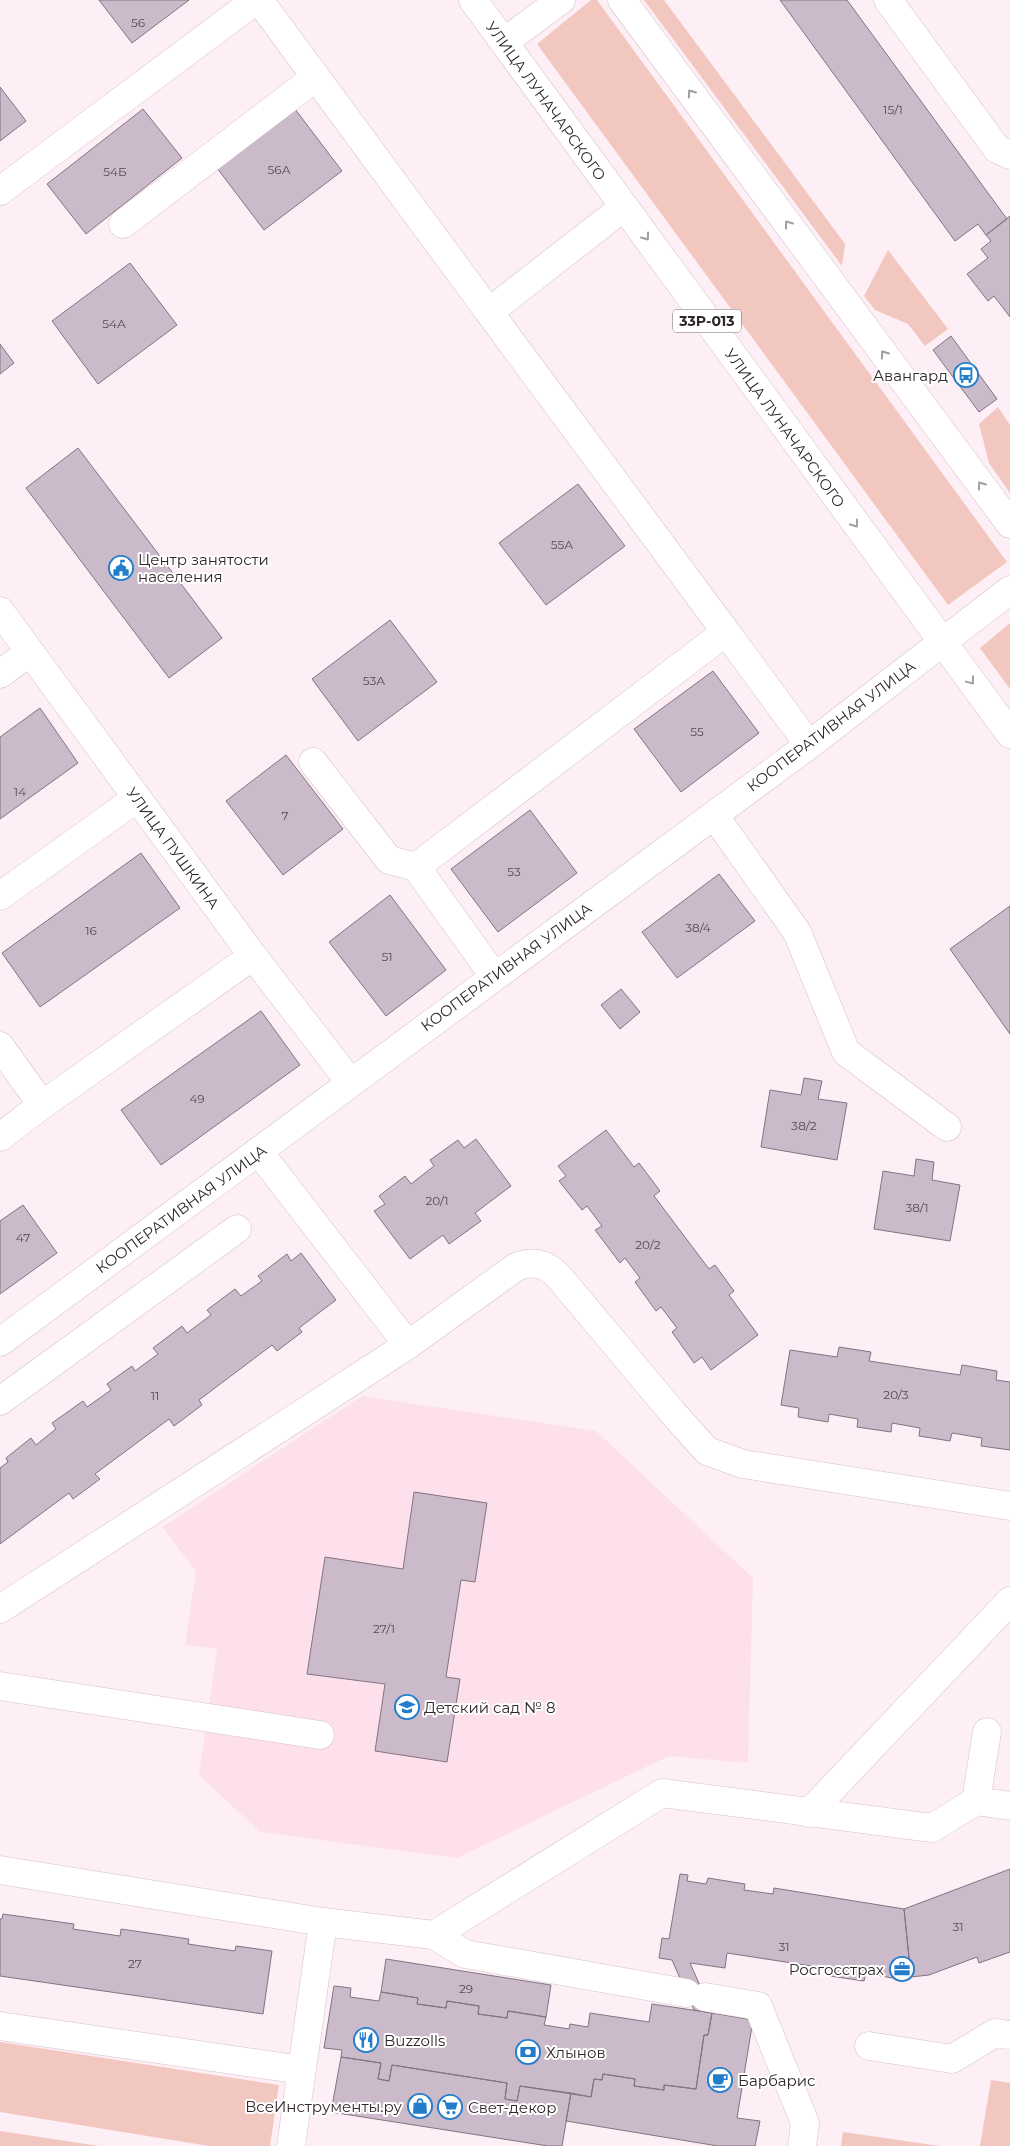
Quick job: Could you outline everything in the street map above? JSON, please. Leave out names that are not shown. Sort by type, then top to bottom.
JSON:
[{"type":"street","points":[[0,190],[258,0],[808,745]]},
{"type":"street","name":"УЛИЦА ЛУНАЧАРСКОГО","points":[[473,0],[1010,734]]},
{"type":"street","points":[[504,42],[561,0]]},
{"type":"street","points":[[622,0],[1010,524]]},
{"type":"street","points":[[888,0],[997,149],[1010,155]]},
{"type":"street","points":[[123,224],[316,77]]},
{"type":"street","points":[[489,312],[624,208]]},
{"type":"street","name":"КООПЕРАТИВНАЯ УЛИЦА","points":[[0,1342],[808,745],[1010,590]]},
{"type":"street","name":"УЛИЦА ПУШКИНА","points":[[0,610],[253,956],[350,1082]]},
{"type":"street","points":[[416,867],[726,632]]},
{"type":"street","points":[[0,674],[30,652]]},
{"type":"street","points":[[313,762],[389,860],[416,867],[494,976]]},
{"type":"street","points":[[0,896],[137,798]]},
{"type":"street","points":[[714,814],[797,932],[846,1052],[947,1127]]},
{"type":"street","points":[[0,1137],[42,1105],[253,956]]},
{"type":"street","points":[[0,1046],[42,1105]]},
{"type":"street","points":[[259,1152],[408,1345]]},
{"type":"street","points":[[0,1401],[236,1229]]},
{"type":"street","points":[[0,1609],[408,1345],[516,1267],[526,1264],[538,1264],[550,1268],[559,1277],[707,1451],[742,1464],[1010,1506]]},
{"type":"street","points":[[809,1813],[1010,1600]]},
{"type":"street","points":[[0,1686],[320,1735]]},
{"type":"street","points":[[976,1801],[986,1732]]},
{"type":"street","points":[[434,1935],[662,1793],[932,1828],[976,1801],[1010,1806]]},
{"type":"street","points":[[0,1870],[323,1922],[434,1935],[465,1954],[758,2006],[805,2123],[802,2146]]},
{"type":"street","points":[[291,2146],[323,1922]]},
{"type":"street","points":[[0,2026],[302,2070]]},
{"type":"street","points":[[869,2046],[952,2059],[1005,2030]]},
{"type":"shaded area","points":[[591,0],[597,0],[1007,562],[948,605],[537,44]]},
{"type":"shaded area","points":[[644,0],[664,0],[845,244],[842,266]]},
{"type":"shaded area","points":[[888,250],[948,329],[925,346],[908,324],[875,310],[864,296]]},
{"type":"shaded area","points":[[998,407],[1010,425],[1010,493],[989,463],[979,424]]},
{"type":"shaded area","points":[[1010,623],[1010,689],[980,648]]},
{"type":"shaded area","points":[[362,1396],[596,1431],[753,1578],[748,1763],[669,1756],[457,1858],[260,1832],[199,1775],[217,1649],[185,1645],[196,1571],[162,1527]]},
{"type":"shaded area","points":[[0,2042],[279,2085],[270,2146],[209,2146],[0,2112]]},
{"type":"shaded area","points":[[991,2080],[1010,2083],[1010,2146],[980,2146]]},
{"type":"shaded area","points":[[0,2131],[99,2146],[0,2146]]},
{"type":"shaded area","points":[[843,2132],[940,2146],[841,2146]]},
{"type":"building","points":[[99,0],[189,0],[132,43]]},
{"type":"building","points":[[780,0],[847,0],[1007,219],[986,235],[978,224],[955,241]]},
{"type":"building","points":[[0,87],[26,121],[0,141]]},
{"type":"building","points":[[143,109],[182,158],[86,234],[47,184]]},
{"type":"building","points":[[295,109],[342,171],[264,230],[217,168]]},
{"type":"building","points":[[1010,216],[1010,317],[994,296],[988,301],[967,274],[988,258],[981,249],[991,241],[986,235]]},
{"type":"building","points":[[130,263],[177,325],[98,384],[52,321]]},
{"type":"building","points":[[951,336],[997,399],[979,412],[933,350]]},
{"type":"building","points":[[0,344],[14,363],[0,374]]},
{"type":"building","points":[[78,448],[222,638],[169,678],[26,488]]},
{"type":"building","points":[[578,484],[625,546],[546,605],[499,543]]},
{"type":"building","points":[[390,620],[437,682],[358,741],[312,679]]},
{"type":"building","points":[[713,671],[759,733],[681,792],[634,729]]},
{"type":"building","points":[[40,708],[78,763],[0,819],[0,737]]},
{"type":"building","points":[[286,755],[343,829],[283,875],[226,801]]},
{"type":"building","points":[[530,810],[577,873],[498,932],[451,869]]},
{"type":"building","points":[[141,853],[180,908],[40,1007],[2,953]]},
{"type":"building","points":[[719,874],[755,921],[677,978],[642,932]]},
{"type":"building","points":[[390,895],[446,970],[386,1016],[329,942]]},
{"type":"building","points":[[1010,906],[1010,1034],[950,949]]},
{"type":"building","points":[[621,989],[640,1012],[620,1029],[601,1005]]},
{"type":"building","points":[[261,1011],[300,1065],[161,1165],[121,1110]]},
{"type":"building","points":[[804,1078],[822,1081],[818,1099],[847,1103],[837,1160],[761,1147],[770,1090],[801,1095]]},
{"type":"building","points":[[606,1130],[634,1167],[639,1163],[660,1191],[654,1196],[709,1269],[715,1265],[734,1291],[729,1295],[758,1335],[711,1370],[702,1357],[694,1363],[672,1332],[677,1328],[661,1307],[656,1311],[635,1282],[640,1278],[625,1258],[620,1263],[595,1230],[602,1226],[587,1206],[582,1210],[559,1181],[566,1176],[558,1166]]},
{"type":"building","points":[[476,1139],[511,1186],[475,1213],[481,1221],[449,1244],[443,1235],[410,1259],[374,1211],[385,1204],[379,1196],[405,1176],[411,1184],[434,1166],[430,1160],[458,1140],[464,1148]]},
{"type":"building","points":[[916,1159],[934,1162],[932,1180],[960,1185],[950,1241],[874,1229],[883,1171],[914,1176]]},
{"type":"building","points":[[23,1205],[57,1253],[0,1294],[0,1221]]},
{"type":"building","points":[[301,1253],[336,1300],[299,1328],[302,1332],[277,1351],[272,1345],[199,1400],[202,1405],[174,1426],[169,1419],[95,1474],[100,1479],[73,1499],[69,1493],[0,1544],[0,1468],[8,1462],[6,1458],[31,1438],[36,1445],[56,1429],[52,1423],[83,1401],[87,1407],[111,1390],[107,1384],[132,1366],[135,1371],[158,1354],[153,1348],[182,1326],[187,1333],[211,1315],[207,1310],[235,1289],[241,1296],[262,1281],[258,1276],[287,1254],[291,1261]]},
{"type":"building","points":[[839,1347],[871,1352],[869,1361],[960,1375],[962,1365],[997,1371],[996,1380],[1010,1382],[1010,1450],[981,1446],[982,1438],[952,1433],[950,1441],[919,1436],[920,1428],[892,1423],[891,1432],[857,1427],[858,1419],[829,1414],[828,1422],[798,1417],[799,1408],[781,1405],[790,1350],[837,1357]]},
{"type":"building","points":[[414,1492],[487,1503],[475,1582],[461,1580],[446,1677],[460,1679],[447,1762],[375,1751],[385,1684],[307,1674],[325,1557],[403,1569]]},
{"type":"building","points":[[1010,1869],[1010,1952],[979,1963],[977,1957],[929,1975],[911,1977],[904,1909]]},
{"type":"building","points":[[680,1874],[688,1875],[687,1881],[706,1884],[708,1878],[745,1884],[744,1890],[773,1894],[774,1888],[904,1909],[911,1977],[892,1978],[866,1973],[864,1981],[830,1976],[831,1969],[727,1953],[725,1968],[690,1963],[712,2013],[694,2010],[672,1960],[659,1958],[662,1938],[669,1939]]},
{"type":"building","points":[[3,1914],[74,1924],[73,1929],[120,1936],[121,1929],[189,1939],[188,1944],[235,1951],[236,1946],[272,1951],[263,2014],[0,1976],[0,1919],[2,1919]]},
{"type":"building","points":[[386,1959],[551,1985],[546,2017],[508,2011],[507,2018],[478,2014],[479,2006],[447,2001],[446,2008],[417,2004],[418,1998],[381,1992]]},
{"type":"building","points":[[334,1986],[351,1988],[350,1997],[379,2001],[381,1992],[418,1998],[417,2004],[446,2008],[447,2001],[479,2006],[478,2014],[507,2018],[508,2011],[546,2017],[544,2025],[569,2029],[570,2024],[588,2027],[590,2013],[649,2022],[652,2004],[712,2013],[708,2035],[704,2035],[696,2089],[664,2085],[664,2090],[634,2086],[635,2079],[603,2074],[602,2080],[594,2079],[591,2097],[520,2086],[517,2101],[505,2099],[507,2083],[392,2065],[389,2081],[378,2079],[381,2063],[341,2057],[342,2050],[324,2048]]},
{"type":"building","name":"Барбарис","points":[[712,2013],[753,2020],[737,2118],[760,2121],[755,2146],[718,2146],[566,2121],[571,2093],[591,2097],[594,2079],[602,2080],[603,2074],[635,2079],[634,2086],[664,2090],[664,2085],[696,2089],[704,2035],[708,2035]]},
{"type":"building","name":"Свет-декор","points":[[341,2057],[381,2063],[378,2079],[389,2081],[392,2065],[507,2083],[505,2099],[517,2101],[520,2086],[571,2093],[562,2146],[548,2146],[331,2112]]},
{"type":"place","name":"Авангард","points":[[966,375]]},
{"type":"place","name":"Центр занятости населения","points":[[121,568]]},
{"type":"place","name":"Детский сад № 8","points":[[407,1707]]},
{"type":"place","name":"Росгосстрах","points":[[902,1969]]},
{"type":"place","name":"Buzzolls","points":[[366,2040]]},
{"type":"place","name":"Хлынов","points":[[528,2052]]},
{"type":"place","name":"Барбарис","points":[[720,2080]]},
{"type":"place","name":"ВсеИнструменты.ру","points":[[420,2106]]},
{"type":"place","name":"Свет-декор","points":[[450,2107]]}]
